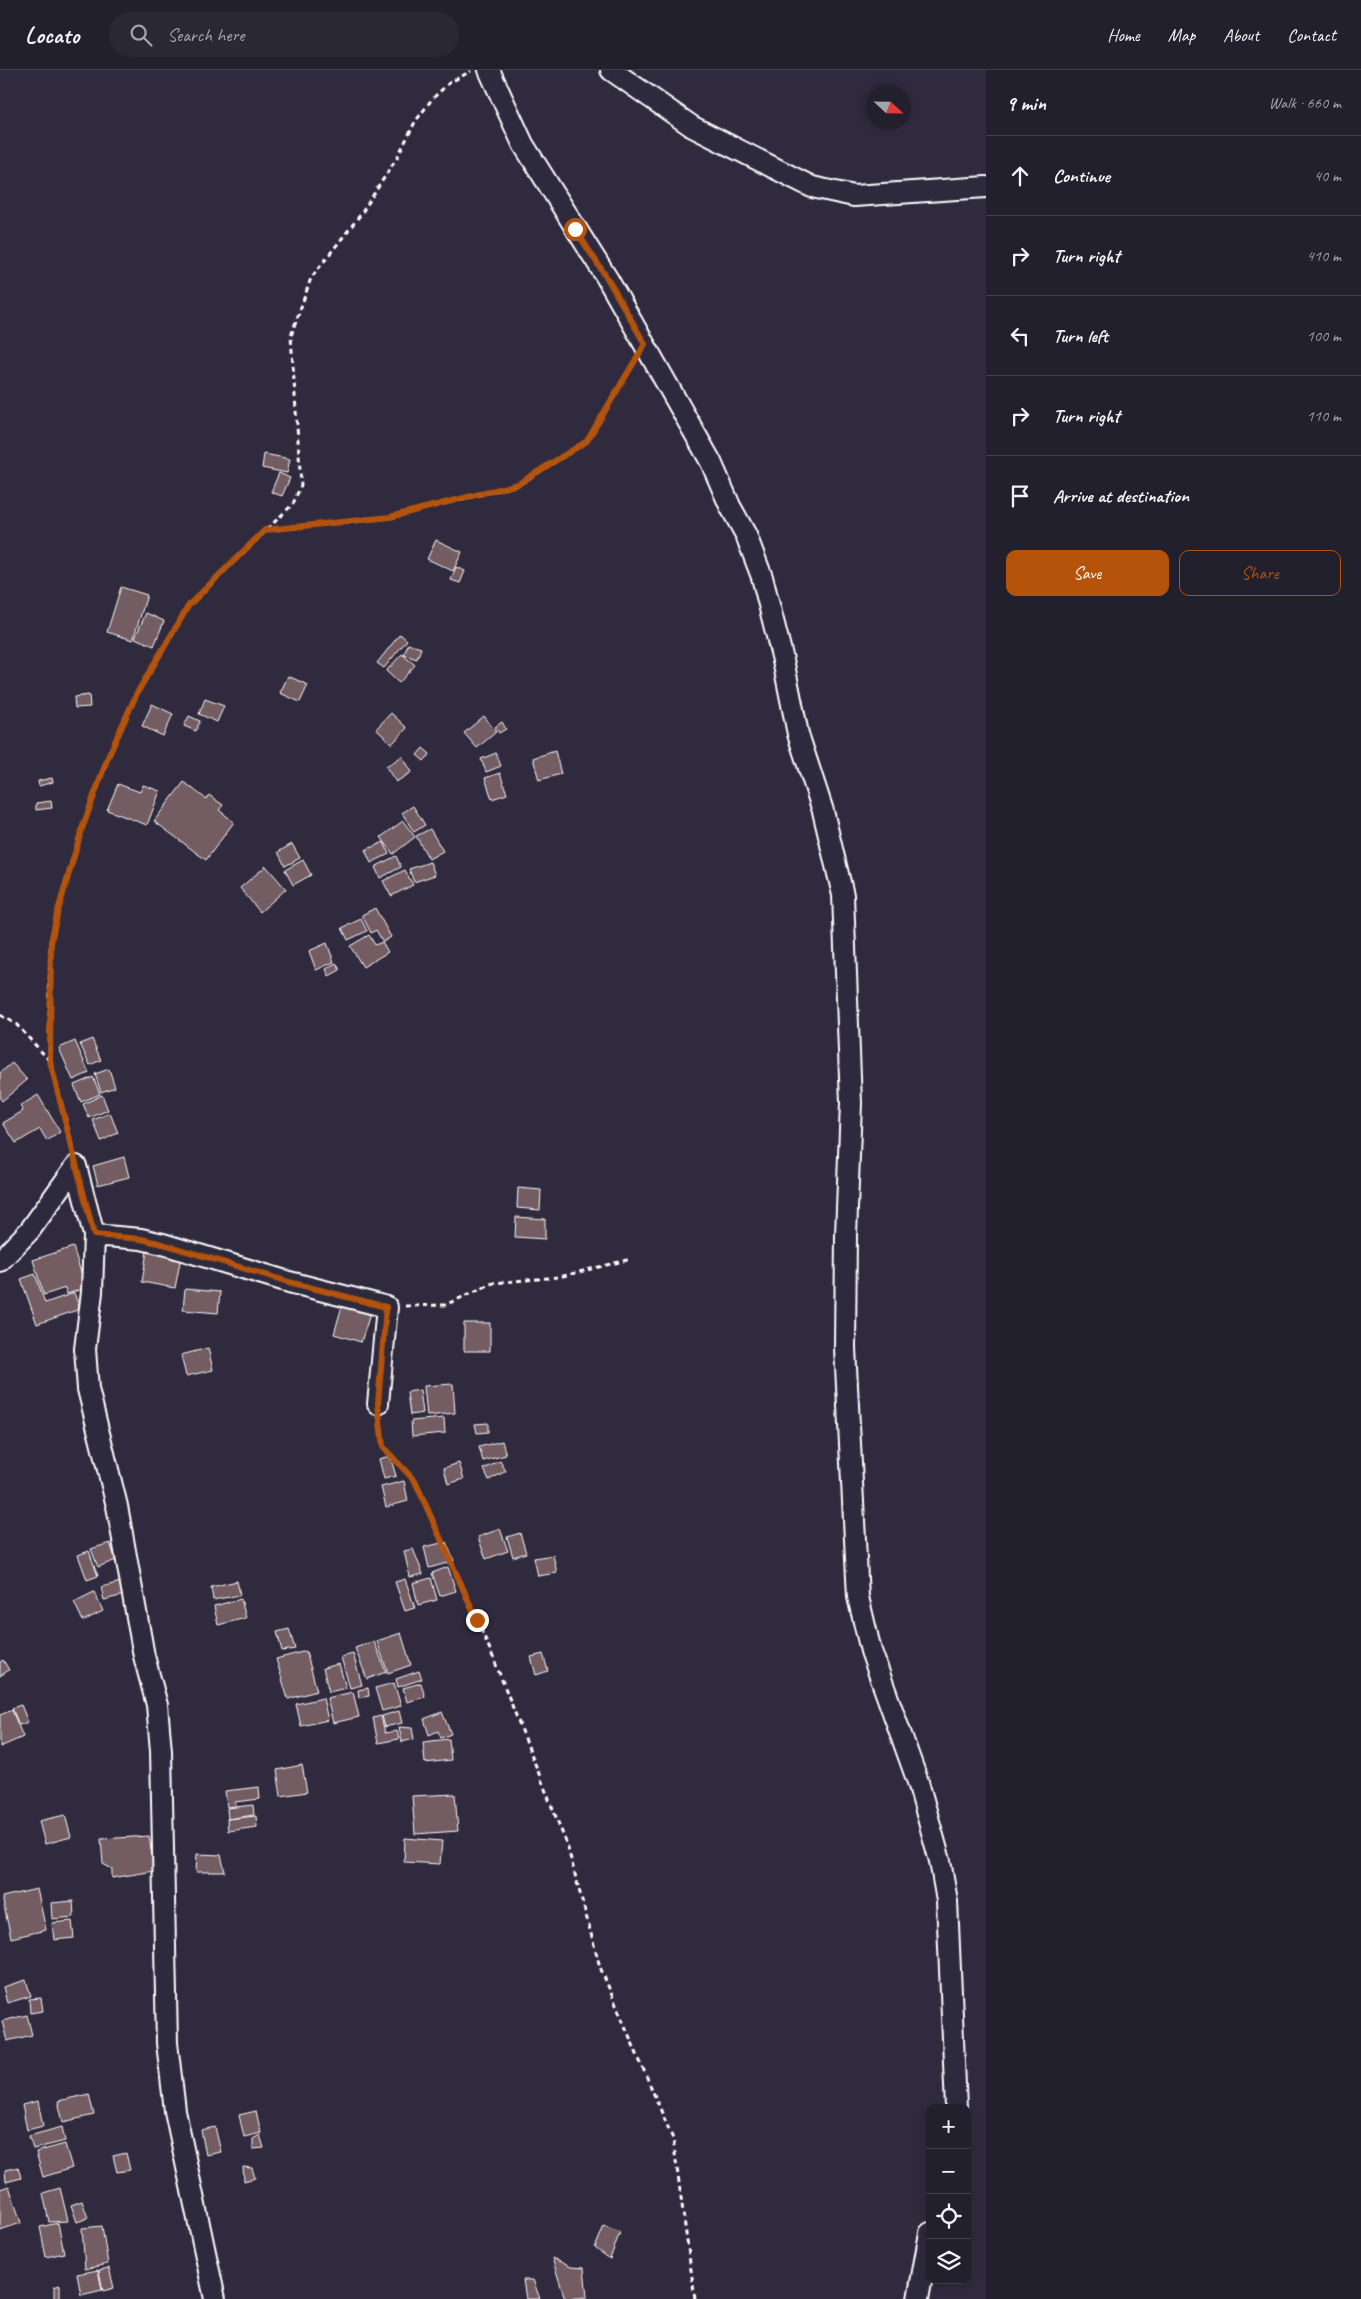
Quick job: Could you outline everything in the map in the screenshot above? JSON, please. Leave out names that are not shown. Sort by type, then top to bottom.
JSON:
[{"type":"street","points":[[489,70],[523,144],[607,278],[645,344],[711,462],[730,506],[746,535],[756,560],[783,660],[798,734],[823,811],[843,895],[851,1103],[846,1235],[845,1348],[858,1597],[872,1651],[918,1782],[940,1860],[948,1900],[956,2104]]},
{"type":"street","points":[[611,70],[693,127],[812,188],[854,196],[986,187]]},
{"type":"street","points":[[76,1166],[94,1235],[92,1292],[85,1349],[88,1389],[117,1506],[144,1656],[157,1705],[161,1751],[167,2043],[175,2111],[215,2299]]},
{"type":"street","points":[[0,1261],[30,1230],[76,1166]]},
{"type":"street","points":[[94,1235],[141,1239],[163,1244],[289,1282],[386,1307],[378,1404]]},
{"type":"street","points":[[918,2299],[929,2239]]},
{"type":"path","points":[[76,1166],[50,1061],[51,942],[57,914],[82,829],[108,757],[137,693],[189,605],[293,504],[301,485],[291,336],[312,278],[361,214],[398,156],[415,122],[432,100],[449,83],[474,70]]},
{"type":"path","points":[[265,530],[390,517],[518,484],[587,441],[645,344]]},
{"type":"path","points":[[0,1015],[16,1024],[50,1061]]},
{"type":"path","points":[[386,1307],[445,1305],[493,1283],[559,1276],[631,1259]]},
{"type":"path","points":[[378,1404],[383,1447],[415,1481],[492,1652],[567,1845],[600,1966],[673,2139],[695,2299]]},
{"type":"building","points":[[264,454],[290,459],[287,473],[262,468]]},
{"type":"building","points":[[279,473],[290,478],[282,496],[271,492]]},
{"type":"building","points":[[436,540],[462,552],[453,571],[427,559]]},
{"type":"building","points":[[456,567],[465,571],[460,583],[451,580]]},
{"type":"building","points":[[121,587],[147,595],[133,640],[107,632]]},
{"type":"building","points":[[146,613],[164,621],[154,646],[135,638]]},
{"type":"building","points":[[400,634],[407,640],[384,668],[377,663]]},
{"type":"building","points":[[408,644],[421,648],[417,659],[404,655]]},
{"type":"building","points":[[402,654],[415,665],[399,683],[386,671]]},
{"type":"building","points":[[288,676],[308,685],[300,702],[280,693]]},
{"type":"building","points":[[89,695],[90,707],[75,708],[74,697]]},
{"type":"building","points":[[205,699],[224,706],[217,722],[199,714]]},
{"type":"building","points":[[152,704],[173,714],[163,736],[142,726]]},
{"type":"building","points":[[391,713],[407,728],[392,744],[376,729]]},
{"type":"building","points":[[189,716],[200,721],[196,731],[184,726]]},
{"type":"building","points":[[484,716],[496,732],[477,748],[464,733]]},
{"type":"building","points":[[502,722],[506,729],[499,733],[495,727]]},
{"type":"building","points":[[423,748],[430,754],[424,761],[417,755]]},
{"type":"building","points":[[555,751],[561,774],[539,780],[533,758]]},
{"type":"building","points":[[496,753],[501,766],[486,772],[481,759]]},
{"type":"building","points":[[402,756],[412,772],[396,782],[386,767]]},
{"type":"building","points":[[500,773],[507,794],[492,799],[485,778]]},
{"type":"building","points":[[52,778],[53,782],[39,786],[38,781]]},
{"type":"building","points":[[184,782],[206,799],[209,795],[223,805],[219,810],[234,822],[206,860],[154,821]]},
{"type":"building","points":[[118,784],[140,792],[143,785],[160,791],[147,825],[107,810]]},
{"type":"building","points":[[51,801],[52,808],[36,810],[36,803]]},
{"type":"building","points":[[413,806],[425,825],[414,832],[402,813]]},
{"type":"building","points":[[403,821],[415,837],[393,854],[381,837]]},
{"type":"building","points":[[430,829],[443,851],[429,859],[416,836]]},
{"type":"building","points":[[384,842],[389,854],[371,863],[365,850]]},
{"type":"building","points":[[292,844],[300,858],[285,866],[278,852]]},
{"type":"building","points":[[396,856],[401,867],[380,878],[375,867]]},
{"type":"building","points":[[303,860],[311,875],[293,885],[285,870]]},
{"type":"building","points":[[430,862],[435,875],[414,882],[409,869]]},
{"type":"building","points":[[266,866],[286,889],[260,912],[240,888]]},
{"type":"building","points":[[405,870],[413,885],[391,896],[383,881]]},
{"type":"building","points":[[375,908],[391,937],[383,942],[376,930],[371,933],[362,915]]},
{"type":"building","points":[[361,919],[367,931],[348,940],[342,928]]},
{"type":"building","points":[[369,935],[375,945],[382,942],[388,952],[363,967],[350,946]]},
{"type":"building","points":[[327,943],[334,962],[316,970],[309,951]]},
{"type":"building","points":[[336,963],[340,970],[329,976],[326,969]]},
{"type":"building","points":[[92,1039],[101,1060],[90,1065],[80,1044]]},
{"type":"building","points":[[75,1041],[89,1073],[73,1080],[59,1048]]},
{"type":"building","points":[[12,1063],[27,1080],[2,1101],[0,1098],[0,1073]]},
{"type":"building","points":[[109,1069],[115,1087],[101,1092],[95,1074]]},
{"type":"building","points":[[93,1077],[100,1094],[81,1102],[74,1085]]},
{"type":"building","points":[[38,1095],[60,1132],[47,1141],[40,1129],[16,1143],[3,1123],[23,1111],[20,1106]]},
{"type":"building","points":[[102,1095],[108,1110],[89,1118],[83,1104]]},
{"type":"building","points":[[110,1113],[118,1133],[101,1141],[93,1120]]},
{"type":"building","points":[[124,1157],[129,1177],[98,1185],[93,1166]]},
{"type":"building","points":[[518,1188],[541,1190],[540,1210],[517,1208]]},
{"type":"building","points":[[516,1217],[545,1219],[545,1239],[515,1237]]},
{"type":"building","points":[[73,1247],[86,1288],[67,1294],[65,1288],[44,1295],[33,1260]]},
{"type":"building","points":[[147,1251],[181,1257],[175,1288],[142,1282]]},
{"type":"building","points":[[35,1274],[45,1303],[74,1293],[80,1309],[37,1324],[21,1279]]},
{"type":"building","points":[[185,1289],[220,1292],[218,1313],[183,1310]]},
{"type":"building","points":[[344,1299],[372,1308],[361,1342],[334,1334]]},
{"type":"building","points":[[464,1323],[490,1323],[490,1351],[464,1351]]},
{"type":"building","points":[[208,1348],[213,1370],[186,1376],[181,1355]]},
{"type":"building","points":[[453,1384],[455,1413],[427,1416],[424,1386]]},
{"type":"building","points":[[420,1390],[423,1413],[410,1415],[407,1392]]},
{"type":"building","points":[[444,1418],[445,1433],[412,1436],[411,1421]]},
{"type":"building","points":[[488,1423],[488,1432],[477,1433],[475,1424]]},
{"type":"building","points":[[502,1441],[506,1455],[483,1461],[479,1447]]},
{"type":"building","points":[[390,1456],[396,1476],[384,1479],[379,1459]]},
{"type":"building","points":[[500,1461],[506,1471],[489,1480],[484,1469]]},
{"type":"building","points":[[459,1463],[464,1479],[448,1484],[444,1468]]},
{"type":"building","points":[[404,1481],[408,1501],[386,1507],[381,1487]]},
{"type":"building","points":[[500,1529],[508,1551],[486,1559],[478,1537]]},
{"type":"building","points":[[520,1533],[526,1553],[513,1557],[507,1537]]},
{"type":"building","points":[[446,1542],[454,1561],[429,1568],[424,1547]]},
{"type":"building","points":[[110,1543],[116,1560],[98,1567],[91,1549]]},
{"type":"building","points":[[413,1549],[423,1574],[410,1577],[404,1551]]},
{"type":"building","points":[[89,1551],[98,1576],[87,1580],[78,1555]]},
{"type":"building","points":[[553,1555],[557,1573],[538,1576],[534,1558]]},
{"type":"building","points":[[448,1567],[456,1591],[440,1596],[432,1573]]},
{"type":"building","points":[[431,1578],[437,1600],[418,1605],[413,1583]]},
{"type":"building","points":[[405,1579],[415,1608],[405,1611],[395,1582]]},
{"type":"building","points":[[237,1581],[240,1595],[213,1600],[211,1587]]},
{"type":"building","points":[[121,1582],[124,1595],[104,1600],[101,1587]]},
{"type":"building","points":[[94,1592],[103,1611],[83,1621],[74,1602]]},
{"type":"building","points":[[241,1599],[246,1618],[218,1625],[214,1606]]},
{"type":"building","points":[[289,1629],[295,1649],[282,1651],[277,1632]]},
{"type":"building","points":[[401,1633],[411,1665],[388,1673],[377,1641]]},
{"type":"building","points":[[374,1641],[386,1672],[367,1679],[355,1648]]},
{"type":"building","points":[[306,1651],[317,1691],[288,1699],[276,1659]]},
{"type":"building","points":[[353,1654],[362,1685],[350,1688],[341,1657]]},
{"type":"building","points":[[543,1654],[548,1671],[536,1675],[531,1657]]},
{"type":"building","points":[[3,1660],[9,1670],[0,1676],[0,1662]]},
{"type":"building","points":[[339,1664],[346,1688],[329,1692],[323,1668]]},
{"type":"building","points":[[419,1671],[422,1679],[398,1687],[396,1679]]},
{"type":"building","points":[[394,1683],[401,1706],[382,1711],[375,1688]]},
{"type":"building","points":[[421,1683],[425,1697],[407,1702],[403,1688]]},
{"type":"building","points":[[368,1688],[369,1696],[359,1698],[358,1690]]},
{"type":"building","points":[[353,1692],[359,1717],[333,1723],[327,1698]]},
{"type":"building","points":[[323,1698],[328,1720],[301,1726],[296,1704]]},
{"type":"building","points":[[21,1705],[28,1722],[19,1725],[12,1708]]},
{"type":"building","points":[[12,1710],[23,1737],[0,1747],[0,1715]]},
{"type":"building","points":[[399,1711],[402,1723],[385,1727],[382,1716]]},
{"type":"building","points":[[442,1712],[451,1734],[441,1738],[438,1731],[429,1735],[424,1719]]},
{"type":"building","points":[[381,1716],[385,1733],[397,1731],[399,1739],[378,1743],[373,1718]]},
{"type":"building","points":[[399,1727],[412,1728],[414,1739],[402,1742]]},
{"type":"building","points":[[449,1739],[451,1760],[425,1763],[423,1742]]},
{"type":"building","points":[[302,1765],[307,1792],[281,1796],[277,1770]]},
{"type":"building","points":[[259,1787],[260,1799],[235,1802],[236,1806],[227,1807],[225,1791]]},
{"type":"building","points":[[455,1794],[458,1831],[415,1834],[412,1796]]},
{"type":"building","points":[[253,1805],[254,1815],[228,1819],[227,1808]]},
{"type":"building","points":[[65,1815],[71,1837],[45,1844],[39,1821]]},
{"type":"building","points":[[256,1816],[257,1827],[228,1831],[227,1819]]},
{"type":"building","points":[[149,1836],[154,1871],[112,1878],[112,1869],[103,1864],[101,1839]]},
{"type":"building","points":[[405,1838],[442,1841],[440,1864],[404,1862]]},
{"type":"building","points":[[197,1854],[221,1855],[225,1872],[196,1872]]},
{"type":"building","points":[[37,1889],[46,1930],[11,1938],[2,1897]]},
{"type":"building","points":[[73,1901],[74,1917],[52,1919],[51,1903]]},
{"type":"building","points":[[72,1921],[74,1938],[54,1940],[52,1923]]},
{"type":"building","points":[[26,1980],[31,1996],[7,2003],[3,1987]]},
{"type":"building","points":[[41,1998],[43,2011],[30,2013],[29,1999]]},
{"type":"building","points":[[27,2015],[32,2035],[7,2041],[2,2021]]},
{"type":"building","points":[[89,2094],[94,2115],[63,2122],[58,2101]]},
{"type":"building","points":[[38,2101],[43,2126],[27,2130],[22,2105]]},
{"type":"building","points":[[256,2111],[261,2133],[244,2137],[239,2115]]},
{"type":"building","points":[[62,2127],[65,2141],[33,2149],[29,2136]]},
{"type":"building","points":[[215,2127],[221,2152],[206,2155],[201,2130]]},
{"type":"building","points":[[260,2135],[264,2148],[253,2149],[253,2139]]},
{"type":"building","points":[[65,2144],[72,2168],[43,2177],[36,2152]]},
{"type":"building","points":[[126,2153],[130,2170],[117,2172],[113,2156]]},
{"type":"building","points":[[18,2167],[21,2178],[6,2182],[5,2170]]},
{"type":"building","points":[[243,2167],[252,2168],[255,2178],[244,2181]]},
{"type":"building","points":[[9,2186],[21,2223],[0,2230],[0,2189]]},
{"type":"building","points":[[60,2188],[68,2221],[49,2222],[43,2193]]},
{"type":"building","points":[[82,2201],[88,2218],[77,2222],[71,2205]]},
{"type":"building","points":[[58,2223],[64,2253],[46,2257],[40,2227]]},
{"type":"building","points":[[102,2226],[108,2264],[85,2269],[82,2228]]},
{"type":"building","points":[[604,2226],[620,2232],[610,2259],[595,2248]]},
{"type":"building","points":[[552,2258],[571,2267],[584,2268],[587,2297],[565,2299]]},
{"type":"building","points":[[109,2268],[114,2288],[103,2291],[99,2270]]},
{"type":"building","points":[[98,2270],[102,2290],[81,2295],[77,2274]]},
{"type":"building","points":[[523,2280],[533,2280],[540,2299],[526,2299]]},
{"type":"building","points":[[60,2285],[60,2299],[54,2299],[54,2287]]},
{"type":"route","points":[[477,1620],[415,1481],[383,1447],[378,1404],[386,1307],[289,1282],[236,1264],[163,1244],[141,1239],[94,1235],[50,1061],[49,989],[51,942],[57,914],[82,829],[108,757],[137,693],[189,605],[265,530],[390,517],[518,484],[587,441],[645,344],[607,278],[575,229]]}]
